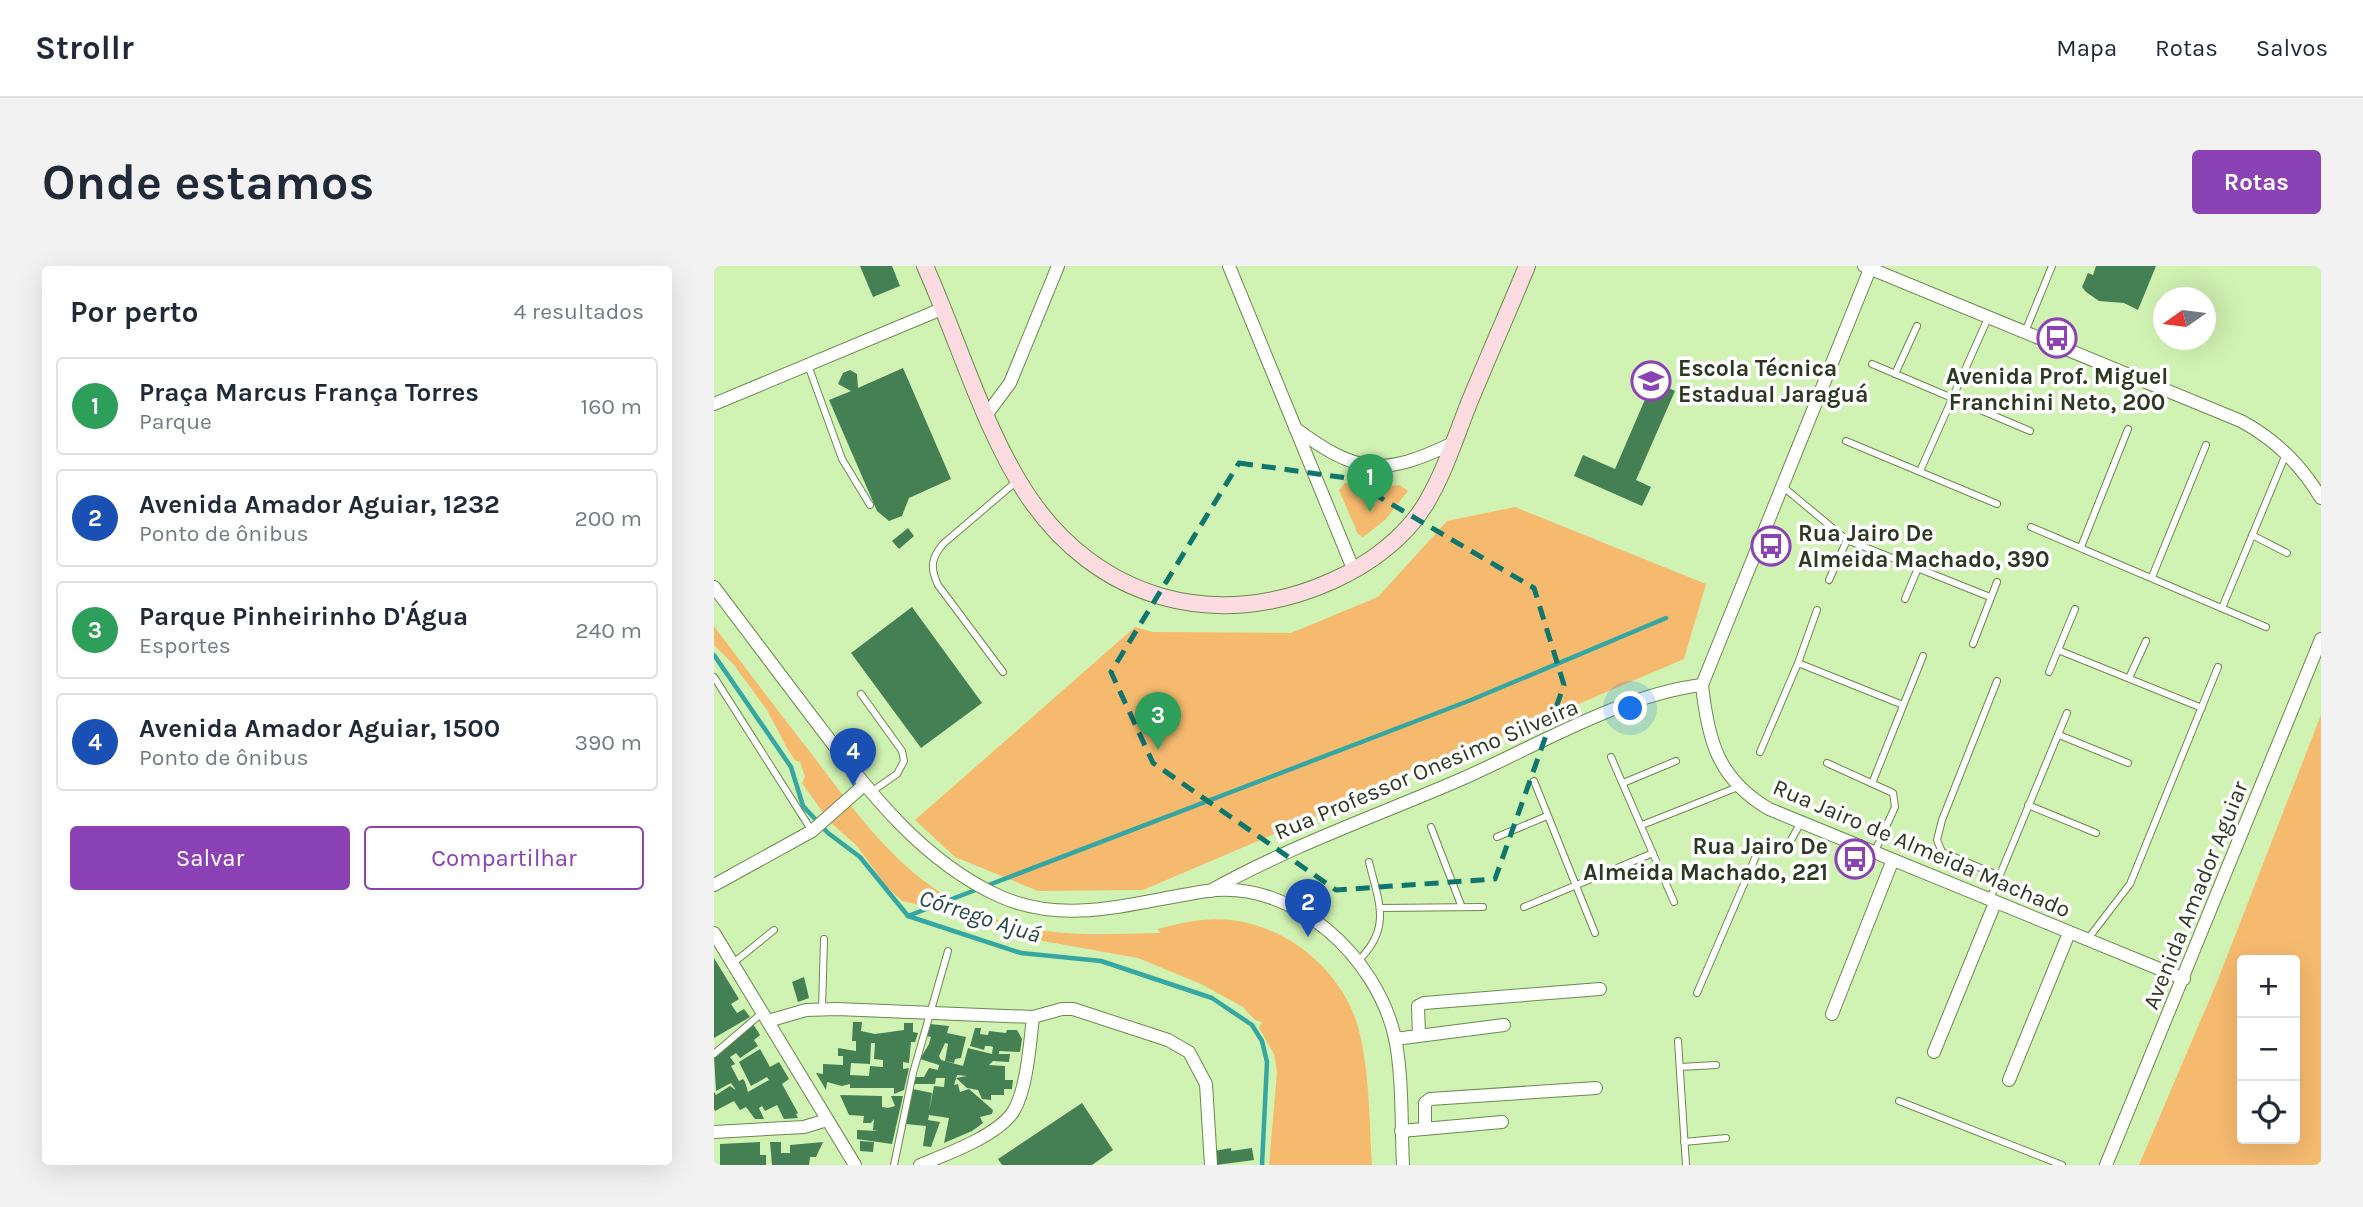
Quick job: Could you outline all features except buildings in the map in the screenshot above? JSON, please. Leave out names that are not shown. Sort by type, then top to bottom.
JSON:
[{"type":"street","points":[[925,266],[987,414],[1018,480],[1062,539],[1109,573],[1147,592],[1198,604],[1245,606],[1301,594],[1354,571],[1390,545],[1424,505],[1527,266]]},
{"type":"street","points":[[987,414],[1010,383],[1058,266]]},
{"type":"street","points":[[1229,266],[1354,571]]},
{"type":"street","points":[[1702,685],[1867,267],[2241,421],[2263,433],[2287,453],[2321,498]]},
{"type":"street","points":[[714,404],[944,308]]},
{"type":"street","points":[[1294,428],[1341,459],[1353,464],[1376,467],[1419,460],[1453,443]]},
{"type":"street","points":[[714,587],[868,789],[911,834],[970,880],[1001,897],[1041,908],[1074,912],[1110,910],[1210,891],[1251,894],[1276,901],[1328,929],[1358,961],[1385,1007],[1395,1039],[1404,1165]]},
{"type":"street","name":"Avenida Amador Aguiar","points":[[2106,1165],[2321,639]]},
{"type":"street","name":"Rua Jairo de Almeida Machado","points":[[1702,685],[1711,741],[1738,787],[1769,809],[1892,862],[2184,979]]},
{"type":"street","name":"Rua Professor Onesimo Silveira","points":[[1210,891],[1285,851],[1462,779],[1631,703],[1678,688],[1702,685]]},
{"type":"street","points":[[714,885],[812,831],[868,789]]},
{"type":"street","points":[[1832,1014],[1892,862]]},
{"type":"street","points":[[1934,1052],[1992,902]]},
{"type":"street","points":[[714,933],[855,1165]]},
{"type":"street","points":[[2009,1080],[2069,933]]},
{"type":"street","points":[[1419,1036],[1418,1006],[1424,1003],[1600,989]]},
{"type":"street","points":[[765,1017],[822,1009],[1033,1017],[1052,1011],[1073,1009],[1168,1040],[1189,1052],[1206,1084],[1211,1165]]},
{"type":"street","points":[[920,1165],[963,1147],[992,1130],[1014,1110],[1030,1046],[1033,1017]]},
{"type":"street","points":[[1395,1039],[1504,1026]]},
{"type":"street","points":[[1425,1129],[1425,1103],[1430,1099],[1596,1088]]},
{"type":"street","points":[[714,1132],[804,1127],[827,1120]]},
{"type":"street","points":[[1401,1131],[1502,1122]]},
{"type":"lane","points":[[2024,333],[2052,266]]},
{"type":"lane","points":[[1920,471],[1988,318]]},
{"type":"lane","points":[[1895,374],[1917,326]]},
{"type":"lane","points":[[1872,364],[2030,432]]},
{"type":"lane","points":[[808,365],[842,459],[870,505]]},
{"type":"lane","points":[[2081,547],[2128,429]]},
{"type":"lane","points":[[1846,441],[1997,504]]},
{"type":"lane","points":[[2152,578],[2206,445]]},
{"type":"lane","points":[[2222,608],[2287,453]]},
{"type":"lane","points":[[1003,672],[938,585],[932,571],[933,555],[1018,480]]},
{"type":"lane","points":[[1782,486],[1847,540],[1990,597]]},
{"type":"lane","points":[[2031,527],[2266,627]]},
{"type":"lane","points":[[2252,535],[2287,553]]},
{"type":"lane","points":[[1829,580],[1847,540]]},
{"type":"lane","points":[[1905,600],[1918,568]]},
{"type":"lane","points":[[1973,643],[1997,582]]},
{"type":"lane","points":[[1760,752],[1798,663],[1817,610]]},
{"type":"lane","points":[[2049,672],[2075,610]]},
{"type":"lane","points":[[2129,678],[2146,640]]},
{"type":"lane","points":[[2058,650],[2202,708]]},
{"type":"lane","points":[[1873,781],[1923,656]]},
{"type":"lane","points":[[1798,663],[1903,705]]},
{"type":"lane","points":[[2087,940],[2130,884],[2218,667]]},
{"type":"lane","points":[[714,677],[812,831]]},
{"type":"lane","points":[[1997,681],[1942,820],[1937,840],[1942,852],[2000,876]]},
{"type":"lane","points":[[861,694],[902,751],[904,761],[897,774],[868,789]]},
{"type":"lane","points":[[1992,902],[2028,805],[2067,713]]},
{"type":"lane","points":[[2059,735],[2128,762]]},
{"type":"lane","points":[[1611,757],[1674,902]]},
{"type":"lane","points":[[1623,783],[1676,761]]},
{"type":"lane","points":[[1827,762],[1887,788],[1896,799],[1874,853]]},
{"type":"lane","points":[[1534,781],[1595,933]]},
{"type":"lane","points":[[1642,825],[1738,787]]},
{"type":"lane","points":[[2028,805],[2096,833]]},
{"type":"lane","points":[[1497,837],[1547,816]]},
{"type":"lane","points":[[1696,993],[1756,856],[1761,851],[1790,842],[1801,822]]},
{"type":"lane","points":[[1431,827],[1461,905]]},
{"type":"lane","points":[[1524,907],[1653,853]]},
{"type":"lane","points":[[1358,961],[1377,938],[1381,908],[1369,862]]},
{"type":"lane","points":[[1381,908],[1483,906]]},
{"type":"lane","points":[[732,964],[774,930]]},
{"type":"lane","points":[[822,1009],[824,939]]},
{"type":"lane","points":[[894,1165],[913,1073],[947,951]]},
{"type":"lane","points":[[714,1054],[765,1017]]},
{"type":"lane","points":[[1678,1041],[1686,1165]]},
{"type":"lane","points":[[1680,1067],[1716,1065]]},
{"type":"lane","points":[[1899,1101],[2062,1165]]},
{"type":"lane","points":[[1684,1142],[1726,1138]]},
{"type":"highlighted area","points":[[1239,463],[1347,478],[1534,588],[1564,685],[1495,879],[1336,890],[1153,763],[1111,672]]},
{"type":"shaded area","points":[[1345,483],[1374,487],[1400,485],[1408,491],[1385,520],[1363,537],[1358,534],[1339,490]]},
{"type":"shaded area","points":[[1515,507],[1706,584],[1684,659],[1143,890],[1038,891],[955,857],[915,820],[1135,627],[1153,632],[1291,633],[1378,597],[1447,521]]},
{"type":"shaded area","points":[[714,626],[854,810],[897,857],[920,878],[946,896],[975,911],[1008,923],[1065,933],[1161,933],[1157,929],[1212,919],[1231,920],[1273,932],[1310,955],[1340,988],[1358,1027],[1367,1078],[1372,1165],[1269,1165],[1277,1072],[1274,1054],[1259,1028],[1262,1022],[1255,1020],[1243,1007],[1201,984],[1138,958],[1043,941],[1014,926],[902,901],[886,886],[857,846],[829,821],[802,783],[805,777],[800,762],[795,760],[788,750],[767,710],[734,665],[714,645]]},
{"type":"shaded area","points":[[2321,715],[2321,1165],[2139,1165],[2217,982]]},
{"type":"waterway","points":[[986,886],[1471,700],[1666,618]]},
{"type":"waterway","name":"Córrego Ajuá","points":[[714,655],[791,767],[803,806],[828,833],[860,857],[908,916],[1021,953],[1101,961],[1212,998],[1252,1025],[1262,1041],[1267,1062],[1262,1165]]},
{"type":"waterway","points":[[908,916],[978,889]]},
{"type":"place","name":"Avenida Prof. Miguel Franchini Neto, 200","points":[[2057,338]]},
{"type":"place","name":"Escola Técnica Estadual Jaraguá","points":[[1651,381]]},
{"type":"place","name":"Praça Marcus França Torres","points":[[1370,512]]},
{"type":"place","name":"Rua Jairo De Almeida Machado, 390","points":[[1771,546]]},
{"type":"place","name":"Parque Pinheirinho D'Água","points":[[1158,750]]},
{"type":"place","name":"Avenida Amador Aguiar, 1500","points":[[853,786]]},
{"type":"place","name":"Rua Jairo De Almeida Machado, 221","points":[[1855,859]]},
{"type":"place","name":"Avenida Amador Aguiar, 1232","points":[[1308,937]]}]
